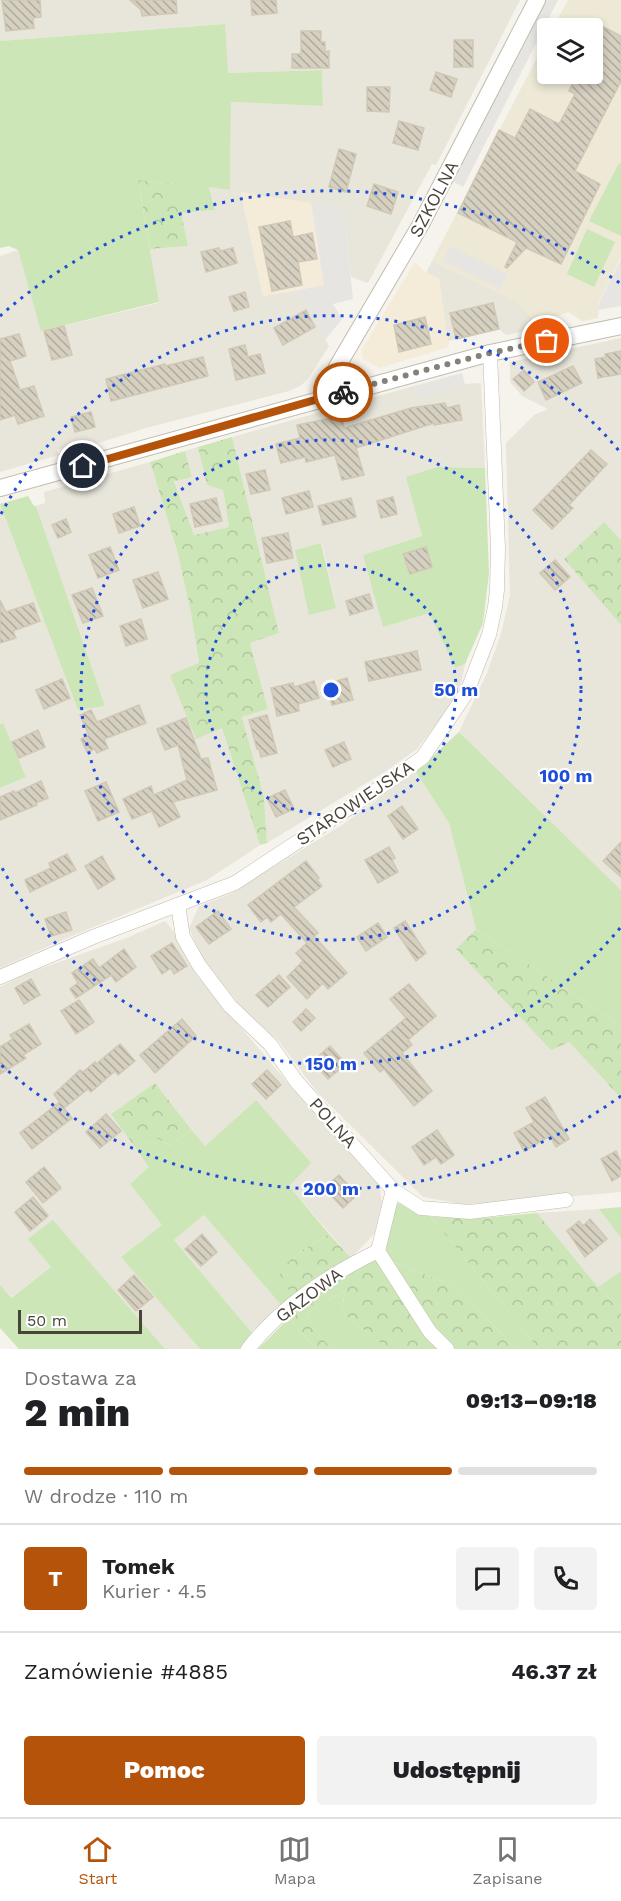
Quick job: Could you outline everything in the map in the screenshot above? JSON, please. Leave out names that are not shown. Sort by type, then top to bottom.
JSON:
[{"type":"street","name":"SZKOLNA","points":[[333,395],[332,378],[337,367],[421,224],[537,0]]},
{"type":"street","points":[[0,488],[490,353],[621,326]]},
{"type":"street","name":"STAROWIEJSKA","points":[[0,977],[93,937],[235,883],[423,757],[467,692],[489,635],[497,590],[490,353]]},
{"type":"street","name":"POLNA","points":[[178,905],[183,937],[205,974],[230,1006],[270,1044],[296,1082],[393,1190],[421,1208],[470,1212],[566,1200]]},
{"type":"street","points":[[393,1190],[378,1251],[430,1332],[447,1349]]},
{"type":"street","name":"GAZOWA","points":[[248,1349],[261,1332],[308,1291],[344,1267],[378,1251]]},
{"type":"shaded area","points":[[0,0],[520,0],[436,165],[432,164],[368,283],[351,277],[344,210],[241,193],[263,296],[298,290],[329,346],[308,379],[289,391],[146,428],[76,450],[74,445],[70,446],[57,450],[59,455],[0,472],[0,256],[18,250],[42,331],[159,303],[150,249],[188,246],[181,213],[215,210],[209,186],[230,190],[231,102],[323,106],[322,70],[227,73],[224,24],[0,41]]},
{"type":"shaded area","points":[[545,0],[558,0],[549,18],[537,18],[537,41],[463,187],[451,180]]},
{"type":"shaded area","points":[[568,0],[621,0],[621,257],[599,302],[598,318],[583,321],[568,312],[555,317],[550,326],[542,328],[517,301],[432,261],[537,57],[537,84],[603,84],[603,18],[558,18]]},
{"type":"shaded area","points":[[241,192],[311,203],[324,285],[263,296]]},
{"type":"shaded area","points":[[311,203],[344,210],[353,299],[333,304],[342,319],[325,340],[298,290],[324,285]]},
{"type":"shaded area","points":[[450,246],[507,274],[500,289],[443,261]]},
{"type":"shaded area","points":[[621,259],[621,306],[598,310],[600,301]]},
{"type":"shaded area","points":[[432,261],[517,301],[542,328],[506,335],[499,329],[448,341],[426,273]]},
{"type":"shaded area","points":[[415,262],[426,273],[439,278],[449,347],[379,368],[363,359],[361,351]]},
{"type":"shaded area","points":[[621,338],[621,540],[604,522],[564,559],[621,625],[621,890],[459,732],[487,673],[501,634],[510,595],[506,443],[534,415],[548,409],[522,396],[510,382],[510,362]]},
{"type":"shaded area","points":[[462,373],[465,384],[417,397],[414,386]]},
{"type":"shaded area","points":[[481,383],[485,468],[437,467],[407,477],[422,536],[363,555],[429,613],[455,668],[465,664],[461,684],[444,715],[417,749],[386,771],[267,843],[264,797],[242,717],[268,709],[250,642],[279,633],[232,437],[414,386],[417,397],[465,384]],"holes":[[[322,543],[336,607],[295,550]]]},
{"type":"shaded area","points":[[198,447],[207,485],[223,490],[229,527],[194,535],[174,480],[192,477],[185,451]]},
{"type":"shaded area","points":[[150,462],[177,550],[191,613],[199,664],[170,675],[222,727],[260,845],[207,880],[0,968],[0,788],[26,777],[2,723],[0,724],[0,504],[78,710],[105,706],[36,506],[45,503],[44,492]]},
{"type":"shaded area","points":[[416,772],[449,823],[476,929],[456,950],[569,1042],[621,1098],[621,1192],[463,1204],[423,1197],[317,1092],[278,1040],[244,1010],[204,962],[189,928],[199,906],[230,894],[342,825]]},
{"type":"shaded area","points":[[165,921],[174,932],[197,975],[286,1081],[379,1184],[382,1203],[374,1234],[351,1258],[289,1186],[256,1100],[205,1146],[155,1083],[111,1114],[150,1167],[130,1184],[162,1225],[121,1257],[200,1349],[165,1349],[53,1220],[51,1267],[10,1298],[0,1285],[0,987],[23,975],[129,937]]},
{"type":"shaded area","points":[[599,1209],[621,1238],[621,1271],[598,1287],[537,1213]]},
{"type":"shaded area","points":[[204,1215],[281,1305],[253,1334],[174,1240]]},
{"type":"green space","points":[[225,24],[228,73],[322,70],[323,106],[231,102],[230,190],[209,187],[215,210],[181,213],[174,184],[138,180],[159,302],[41,331],[18,250],[9,246],[0,248],[0,41]]},
{"type":"green space","points":[[619,163],[621,164],[621,236],[589,221]]},
{"type":"green space","points":[[138,180],[175,184],[188,246],[150,249]]},
{"type":"green space","points":[[587,229],[615,242],[594,287],[567,274]]},
{"type":"green space","points":[[232,437],[279,633],[250,643],[268,709],[242,717],[264,797],[267,843],[260,845],[222,728],[196,739],[170,675],[199,663],[177,550],[150,462],[185,451],[192,477],[174,481],[194,535],[229,527],[223,490],[207,485],[198,447]]},
{"type":"green space","points":[[437,467],[485,468],[489,573],[483,623],[465,664],[455,668],[429,613],[383,627],[363,555],[422,536],[406,477]]},
{"type":"green space","points":[[28,496],[36,506],[105,706],[78,710],[0,504]]},
{"type":"green space","points":[[604,522],[621,540],[621,625],[564,559]]},
{"type":"green space","points":[[321,543],[336,608],[309,615],[295,550]]},
{"type":"green space","points":[[3,723],[26,777],[0,788],[0,724]]},
{"type":"green space","points":[[459,732],[621,890],[621,1026],[476,929],[449,823],[416,772]]},
{"type":"green space","points":[[476,929],[621,1026],[621,1098],[569,1042],[551,1050],[456,949]]},
{"type":"green space","points":[[155,1083],[192,1130],[170,1145],[156,1138],[137,1150],[111,1114]]},
{"type":"green space","points":[[256,1100],[311,1163],[289,1186],[329,1234],[301,1251],[279,1271],[292,1296],[281,1305],[204,1215],[174,1240],[253,1334],[239,1349],[200,1349],[121,1257],[162,1225],[130,1184],[149,1167],[137,1150],[156,1138],[170,1145],[192,1130],[205,1146]]},
{"type":"green space","points":[[399,1203],[431,1217],[539,1349],[516,1349],[457,1287],[380,1257],[392,1208]]},
{"type":"green space","points":[[621,1207],[621,1238],[599,1209]]},
{"type":"green space","points":[[537,1213],[598,1287],[621,1310],[621,1349],[539,1349],[431,1217],[485,1218]]},
{"type":"green space","points":[[53,1220],[165,1349],[19,1349],[0,1328],[0,1285],[11,1298],[51,1267],[28,1239]]},
{"type":"green space","points":[[329,1234],[351,1258],[318,1276],[292,1296],[278,1271],[301,1251]]},
{"type":"green space","points":[[380,1257],[457,1287],[516,1349],[388,1349],[341,1312],[345,1294],[343,1291],[307,1314],[314,1329],[332,1349],[316,1349],[289,1318],[333,1280]]},
{"type":"green space","points":[[621,1271],[621,1310],[598,1287]]},
{"type":"green space","points":[[343,1291],[345,1293],[341,1312],[388,1349],[332,1349],[314,1329],[307,1314]]},
{"type":"green space","points":[[289,1318],[316,1349],[258,1349]]},
{"type":"building","points":[[2,0],[40,0],[41,17],[33,18],[34,28],[6,31]]},
{"type":"building","points":[[130,0],[176,0],[177,13],[142,16],[141,10]]},
{"type":"building","points":[[251,0],[276,0],[277,13],[252,15]]},
{"type":"building","points":[[603,27],[621,36],[621,81],[575,171],[600,184],[561,264],[526,248],[507,268],[505,267],[517,242],[458,213],[499,130],[515,138],[530,109],[559,124],[575,94],[569,91],[572,84],[603,84]]},
{"type":"building","points":[[301,31],[321,31],[321,42],[325,42],[325,52],[329,51],[329,68],[292,68],[292,54],[301,54]]},
{"type":"building","points":[[454,40],[473,40],[473,67],[454,67]]},
{"type":"building","points":[[436,72],[457,79],[451,97],[430,90]]},
{"type":"building","points":[[367,87],[390,87],[389,112],[367,111]]},
{"type":"building","points":[[399,121],[424,128],[418,150],[393,143]]},
{"type":"building","points":[[339,149],[356,154],[346,192],[329,187]]},
{"type":"building","points":[[374,184],[398,192],[391,214],[367,206]]},
{"type":"building","points":[[290,221],[293,237],[312,233],[317,259],[298,262],[302,285],[272,291],[259,227]]},
{"type":"building","points":[[219,248],[220,251],[233,248],[237,263],[206,272],[201,252]]},
{"type":"building","points":[[245,292],[249,307],[234,311],[229,297]]},
{"type":"building","points":[[493,303],[499,329],[456,339],[450,313]]},
{"type":"building","points":[[306,310],[315,327],[283,345],[274,328]]},
{"type":"building","points":[[425,317],[431,344],[399,352],[394,325]]},
{"type":"building","points":[[64,326],[72,355],[52,360],[44,331]]},
{"type":"building","points":[[19,334],[26,356],[10,361],[20,390],[34,386],[44,416],[18,424],[15,415],[0,420],[0,339]]},
{"type":"building","points":[[245,345],[248,357],[260,354],[265,373],[236,380],[229,349]]},
{"type":"building","points":[[621,351],[621,374],[598,378],[595,359],[606,357],[605,354]]},
{"type":"building","points":[[203,357],[208,376],[111,401],[106,379]]},
{"type":"building","points":[[573,366],[582,383],[546,400],[538,382]]},
{"type":"building","points":[[524,370],[534,382],[524,391],[513,379]]},
{"type":"building","points":[[445,403],[447,408],[459,405],[462,420],[434,425],[434,423],[356,448],[364,475],[342,480],[335,455],[306,462],[305,457],[281,463],[276,444],[300,438],[297,425],[342,416],[344,428],[411,408]]},
{"type":"building","points":[[91,412],[95,427],[75,432],[71,417]]},
{"type":"building","points":[[591,450],[607,464],[569,505],[573,508],[552,529],[533,510]]},
{"type":"building","points":[[265,470],[270,490],[251,494],[246,474]]},
{"type":"building","points":[[309,491],[313,507],[286,514],[282,498]]},
{"type":"building","points":[[393,497],[397,514],[381,518],[377,501]]},
{"type":"building","points":[[216,498],[222,521],[195,527],[190,504]]},
{"type":"building","points":[[351,498],[356,517],[323,525],[318,506]]},
{"type":"building","points":[[134,507],[140,526],[119,533],[113,514]]},
{"type":"building","points":[[66,519],[71,532],[58,538],[52,525]]},
{"type":"building","points":[[288,533],[293,558],[267,563],[262,538]]},
{"type":"building","points":[[110,547],[119,570],[98,578],[89,555]]},
{"type":"building","points":[[426,547],[432,567],[410,574],[403,554]]},
{"type":"building","points":[[555,560],[570,577],[555,590],[540,573]]},
{"type":"building","points":[[158,572],[168,599],[143,608],[133,580]]},
{"type":"building","points":[[92,588],[103,616],[83,623],[72,595]]},
{"type":"building","points":[[369,594],[373,608],[350,615],[346,601]]},
{"type":"building","points":[[0,600],[6,612],[33,603],[40,621],[13,631],[16,638],[0,643]]},
{"type":"building","points":[[141,619],[147,639],[126,646],[120,626]]},
{"type":"building","points":[[417,651],[421,670],[369,681],[365,662]]},
{"type":"building","points":[[347,678],[353,700],[332,705],[326,684]]},
{"type":"building","points":[[62,679],[70,698],[44,709],[36,690]]},
{"type":"building","points":[[314,681],[319,698],[298,704],[299,711],[277,716],[271,688],[293,683],[294,687]]},
{"type":"building","points":[[139,705],[146,723],[104,739],[108,748],[97,753],[95,749],[87,752],[81,739],[89,735],[80,715],[91,710],[97,722]]},
{"type":"building","points":[[267,715],[277,753],[261,757],[249,720]]},
{"type":"building","points":[[186,718],[201,759],[208,758],[217,790],[173,802],[180,817],[159,827],[152,811],[132,819],[123,799],[151,786],[154,795],[187,780],[178,745],[165,750],[157,729]]},
{"type":"building","points":[[38,730],[45,747],[19,758],[12,742]]},
{"type":"building","points":[[344,742],[351,759],[333,767],[325,750]]},
{"type":"building","points":[[41,781],[48,798],[0,820],[0,797]]},
{"type":"building","points":[[106,782],[119,812],[98,821],[85,791]]},
{"type":"building","points":[[285,790],[294,809],[276,817],[267,798]]},
{"type":"building","points":[[402,806],[418,829],[403,839],[388,816]]},
{"type":"building","points":[[621,842],[621,877],[603,861]]},
{"type":"building","points":[[389,847],[395,858],[392,860],[398,872],[378,883],[365,860]]},
{"type":"building","points":[[67,854],[76,870],[30,892],[25,880],[51,868],[49,863]]},
{"type":"building","points":[[102,856],[115,879],[98,889],[85,866]]},
{"type":"building","points":[[306,861],[322,886],[294,907],[318,933],[314,936],[347,973],[328,989],[323,983],[307,999],[287,977],[303,961],[296,953],[307,943],[281,914],[271,922],[267,917],[261,922],[248,905]]},
{"type":"building","points":[[218,911],[231,929],[209,944],[196,927]]},
{"type":"building","points":[[66,912],[72,930],[51,936],[45,919]]},
{"type":"building","points":[[405,921],[426,953],[416,961],[394,928]]},
{"type":"building","points":[[378,923],[387,937],[366,951],[357,937]]},
{"type":"building","points":[[172,943],[187,966],[174,974],[171,968],[162,974],[151,956]]},
{"type":"building","points":[[124,949],[136,967],[116,982],[111,975],[76,998],[70,989],[78,983],[72,973],[93,959],[99,968]]},
{"type":"building","points":[[279,975],[290,987],[268,1007],[256,995]]},
{"type":"building","points":[[31,979],[40,995],[24,1004],[15,988]]},
{"type":"building","points":[[409,984],[436,1016],[408,1040],[412,1045],[402,1053],[432,1091],[414,1106],[384,1069],[380,1072],[364,1053],[406,1018],[390,999]]},
{"type":"building","points":[[79,1000],[94,1022],[76,1034],[61,1011]]},
{"type":"building","points":[[306,1009],[315,1018],[301,1031],[293,1022]]},
{"type":"building","points":[[182,1019],[196,1036],[155,1073],[140,1055]]},
{"type":"building","points":[[29,1024],[41,1044],[23,1055],[26,1058],[0,1074],[0,1047],[13,1039],[10,1035]]},
{"type":"building","points":[[120,1044],[135,1061],[118,1075],[115,1071],[91,1092],[88,1089],[64,1108],[72,1118],[32,1149],[20,1133],[60,1102],[54,1094],[80,1070],[83,1072],[95,1062],[96,1064]]},
{"type":"building","points":[[330,1046],[346,1064],[328,1079],[313,1061]]},
{"type":"building","points":[[267,1070],[281,1085],[266,1099],[252,1084]]},
{"type":"building","points":[[545,1097],[569,1139],[556,1147],[550,1136],[524,1151],[514,1133],[534,1122],[526,1108]]},
{"type":"building","points":[[106,1114],[121,1131],[100,1148],[86,1132]]},
{"type":"building","points":[[437,1130],[454,1155],[441,1164],[436,1157],[424,1165],[412,1147]]},
{"type":"building","points":[[616,1151],[621,1162],[621,1176],[612,1181],[601,1159]]},
{"type":"building","points":[[44,1167],[61,1188],[43,1203],[26,1182]]},
{"type":"building","points":[[339,1175],[357,1195],[343,1208],[324,1188]]},
{"type":"building","points":[[33,1197],[48,1216],[30,1231],[15,1212]]},
{"type":"building","points":[[590,1219],[607,1239],[585,1257],[567,1231],[579,1221],[583,1226]]},
{"type":"building","points":[[202,1234],[217,1252],[201,1266],[185,1249]]},
{"type":"building","points":[[134,1275],[153,1297],[136,1311],[118,1290]]},
{"type":"way so far","points":[[343,392],[490,353],[547,341]]},
{"type":"route","points":[[83,466],[343,392]]}]
